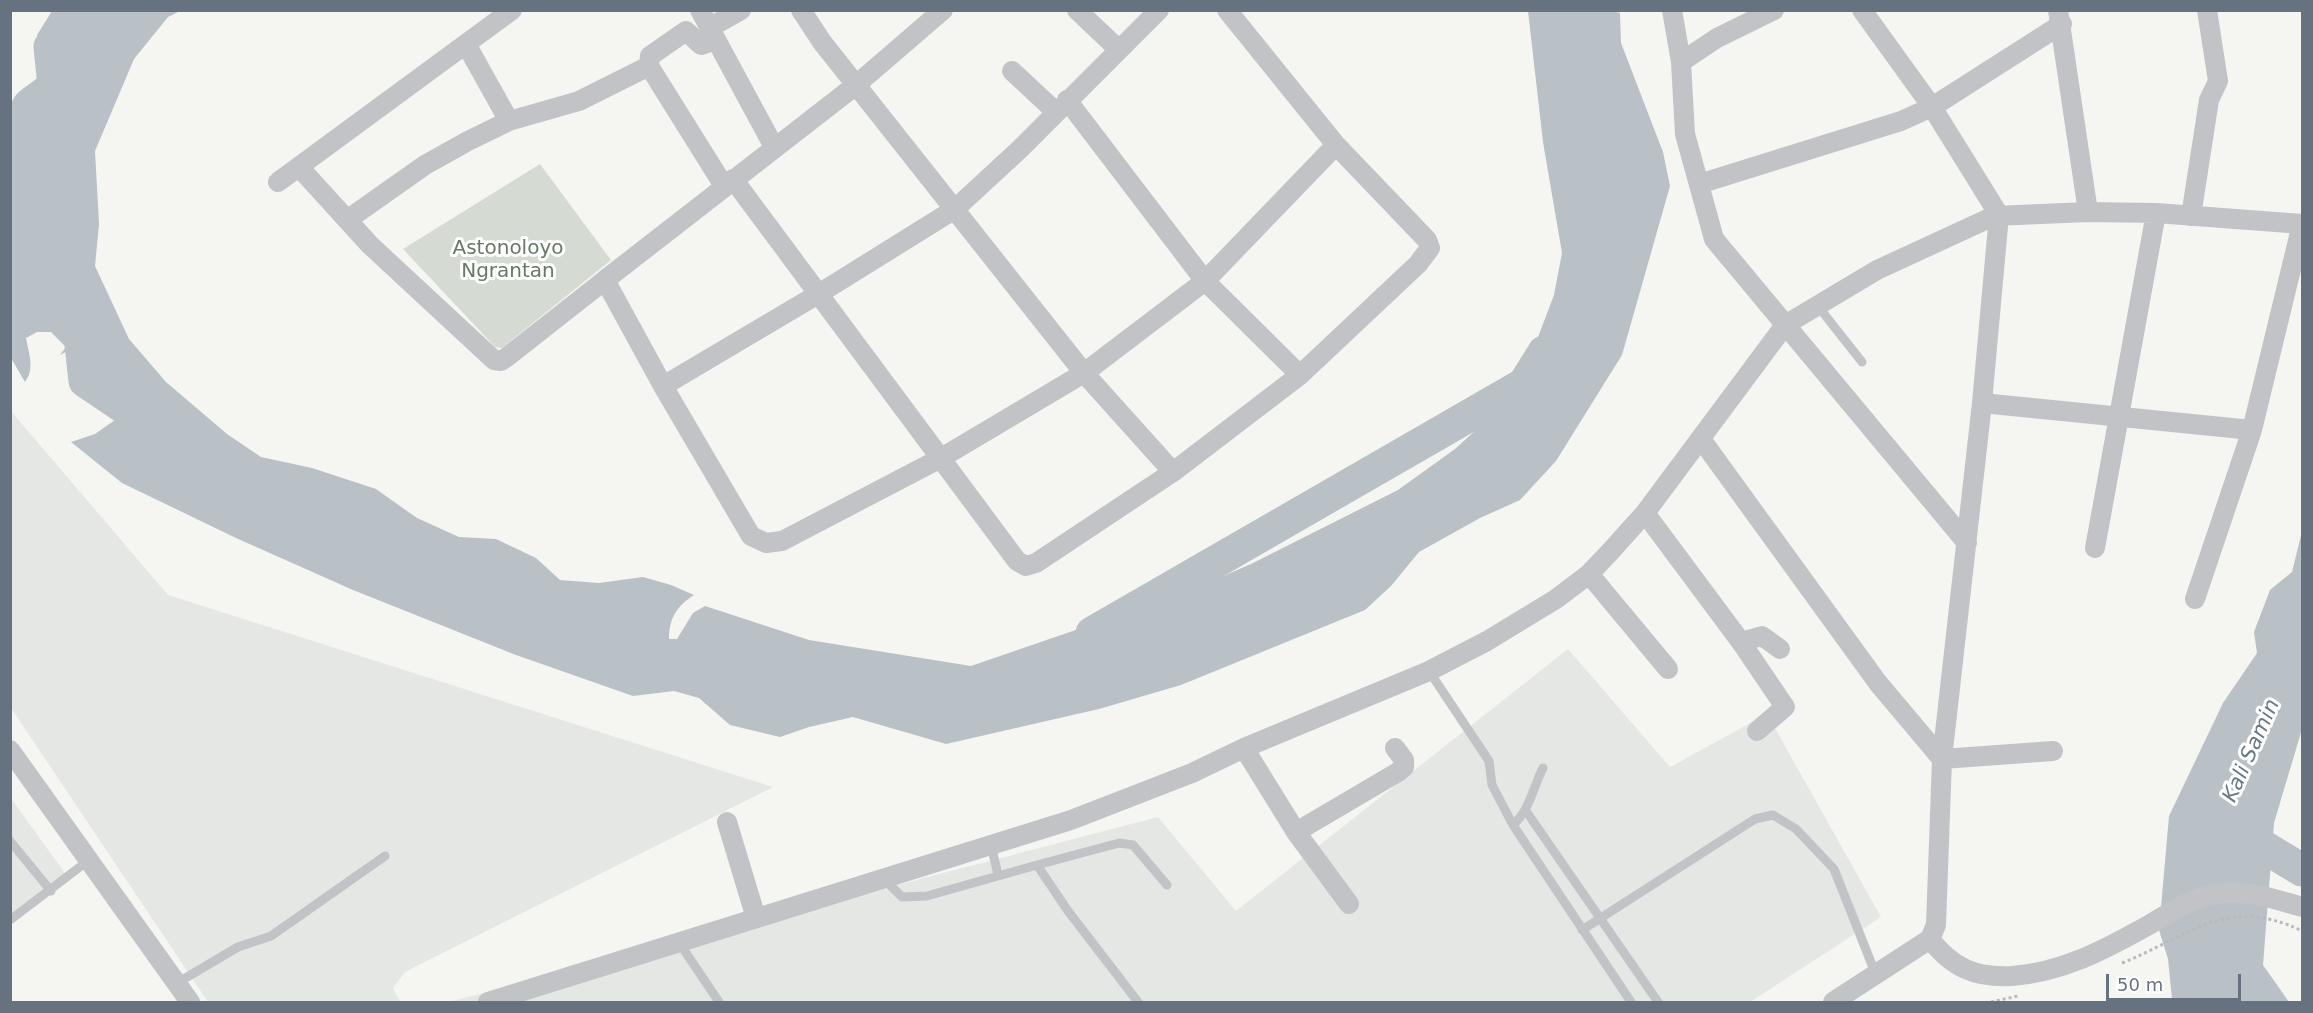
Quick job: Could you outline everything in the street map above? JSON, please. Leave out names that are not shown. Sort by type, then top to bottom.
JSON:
[{"type":"street","points":[[278,182],[512,10]]},
{"type":"street","points":[[700,10],[774,147]]},
{"type":"street","points":[[741,10],[701,45],[686,31],[655,51],[650,56],[650,66],[729,182],[820,293],[1017,561],[1026,566],[1036,563],[1173,471],[1300,375],[1418,264],[1430,248],[1427,240],[1336,146],[1227,10]]},
{"type":"street","points":[[801,10],[856,85],[1084,373],[1173,471]]},
{"type":"street","points":[[299,167],[347,220],[494,360],[501,361],[856,85],[943,10]]},
{"type":"street","points":[[1077,10],[1118,49]]},
{"type":"street","points":[[663,386],[820,293],[955,209],[1159,10]]},
{"type":"street","points":[[1672,10],[1681,62],[1685,134],[1714,239],[1967,543]]},
{"type":"street","points":[[1681,62],[1717,38],[1774,10]]},
{"type":"street","points":[[1833,1002],[1929,939],[1936,925],[1941,759],[1983,403],[1999,215],[1932,107],[1862,10]]},
{"type":"street","points":[[2191,216],[2210,100],[2218,81],[2207,10]]},
{"type":"street","points":[[1699,184],[1901,121],[1932,107],[2060,17],[2088,212]]},
{"type":"street","points":[[466,44],[509,122]]},
{"type":"street","points":[[347,220],[425,165],[509,122],[579,101],[650,66]]},
{"type":"street","points":[[1012,71],[1062,106],[1205,281],[1300,375]]},
{"type":"street","points":[[605,280],[663,386],[751,536],[766,543],[782,541],[941,458],[1084,373],[1205,281],[1336,146]]},
{"type":"street","points":[[488,1002],[680,944],[756,918],[885,880],[1071,820],[1161,785],[1429,671],[1526,619],[1589,574],[1645,513],[1785,325],[1877,270],[1999,215],[2088,212],[2156,213],[2302,224],[2252,430],[2195,599]]},
{"type":"street","points":[[2095,548],[2156,213]]},
{"type":"street","points":[[1983,403],[2252,430]]},
{"type":"street","points":[[1701,439],[1878,683],[1941,759]]},
{"type":"street","points":[[1645,513],[1741,642],[1785,708],[1757,731]]},
{"type":"street","points":[[1589,574],[1668,669]]},
{"type":"street","points":[[1741,642],[1762,636],[1780,650]]},
{"type":"street","points":[[1244,748],[1296,832],[1348,904]]},
{"type":"street","points":[[1296,832],[1404,767],[1404,760],[1395,748]]},
{"type":"street","points":[[10,750],[190,1002]]},
{"type":"street","points":[[1941,759],[2054,751]]},
{"type":"street","points":[[727,822],[756,918]]},
{"type":"street","points":[[1929,939],[1955,965],[1971,973],[1994,977],[2014,976],[2061,968],[2089,957],[2201,897],[2244,893],[2302,907]]},
{"type":"lane","points":[[1817,305],[1862,362]]},
{"type":"lane","points":[[1429,671],[1490,761],[1491,785],[1513,825],[1631,1002]]},
{"type":"lane","points":[[1513,825],[1526,811],[1531,791],[1543,768]]},
{"type":"lane","points":[[1526,811],[1658,1002]]},
{"type":"lane","points":[[1582,930],[1755,819],[1773,815],[1796,829],[1834,869],[1876,975]]},
{"type":"lane","points":[[10,841],[51,891]]},
{"type":"lane","points":[[885,880],[902,897],[927,896],[1119,843],[1128,843],[1133,845],[1167,885]]},
{"type":"lane","points":[[991,846],[998,875]]},
{"type":"lane","points":[[177,983],[238,946],[271,936],[385,856]]},
{"type":"lane","points":[[10,920],[89,860]]},
{"type":"lane","points":[[1037,865],[1068,911],[1138,1002]]},
{"type":"lane","points":[[680,944],[720,1002]]},
{"type":"path","points":[[2120,963],[2209,921],[2252,916],[2302,931]]},
{"type":"path","points":[[1991,1002],[2022,995]]},
{"type":"shaded area","points":[[10,410],[168,595],[773,787],[405,972],[393,988],[400,1002],[208,1002],[11,708]]},
{"type":"shaded area","points":[[1568,649],[1670,767],[1767,714],[1881,917],[1750,1002],[449,1002],[1158,817],[1236,911]]},
{"type":"shaded area","points":[[10,797],[67,876],[10,921]]},
{"type":"green space","name":"Astonoloyo Ngrantan","points":[[540,164],[611,260],[502,348],[495,347],[403,249]]},
{"type":"water","points":[[52,11],[180,11],[168,17],[134,59],[95,151],[99,224],[95,266],[129,339],[166,382],[227,434],[261,457],[312,468],[376,489],[417,518],[459,537],[496,539],[536,558],[560,580],[599,583],[643,577],[694,595],[675,613],[669,639],[677,639],[693,613],[705,606],[809,640],[971,666],[1189,591],[1251,564],[1398,490],[1455,449],[1488,419],[1519,387],[1554,295],[1562,253],[1543,142],[1528,11],[1612,11],[1620,13],[1621,43],[1663,152],[1670,186],[1622,355],[1556,461],[1520,500],[1480,518],[1419,552],[1391,586],[1365,610],[1181,685],[1099,709],[946,744],[853,717],[809,727],[780,737],[730,725],[699,698],[674,691],[633,696],[516,655],[353,590],[236,538],[122,483],[71,442],[95,434],[115,420],[111,407],[102,401],[90,385],[92,376],[86,368],[88,356],[72,349],[60,355],[66,347],[51,332],[37,332],[26,338],[31,367],[25,382],[11,358],[11,104],[18,93],[40,74],[43,68],[35,64],[37,57],[62,43],[57,38],[39,42],[37,35]]},
{"type":"water","points":[[2302,531],[2302,729],[2274,823],[2263,965],[2289,1002],[2175,1002],[2172,999],[2168,959],[2159,930],[2169,816],[2223,703],[2257,653],[2254,632],[2270,590],[2292,572]]},
{"type":"waterway","points":[[55,95],[50,47],[106,10]]},
{"type":"waterway","points":[[77,308],[85,381],[128,410]]},
{"type":"waterway","points":[[1092,633],[1524,384],[1544,352]]},
{"type":"waterway","name":"Kali Samin","points":[[2235,823],[2249,838],[2302,870]]}]
